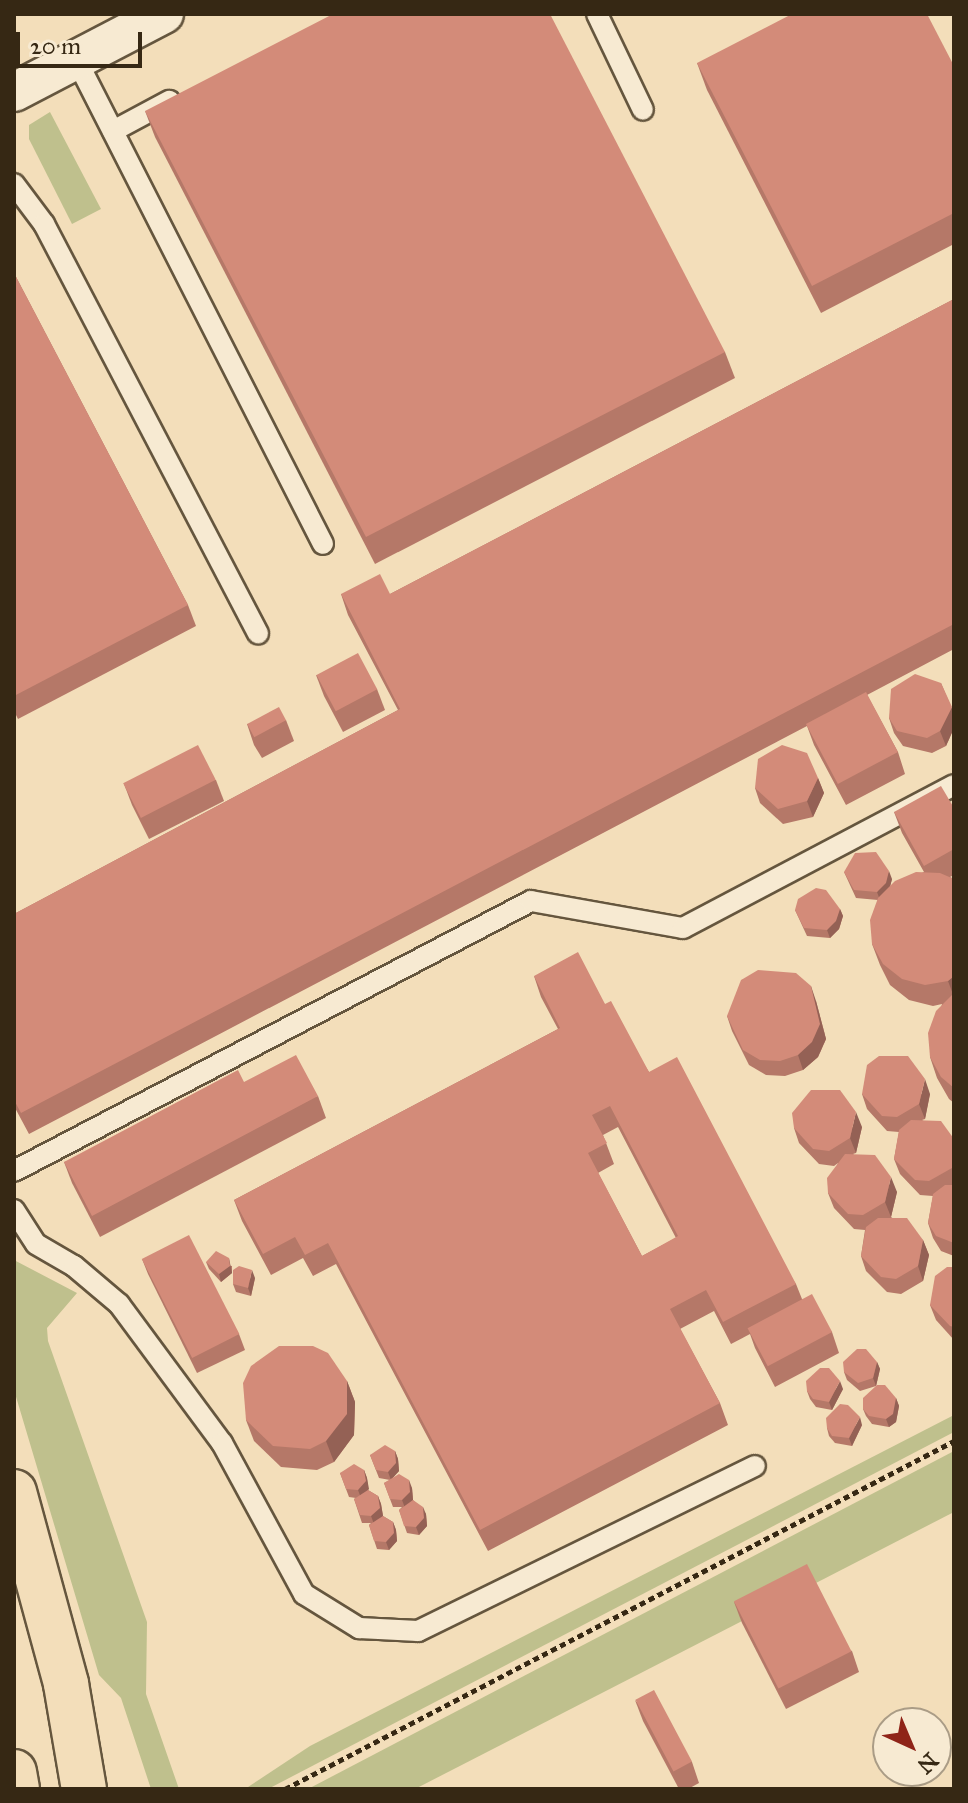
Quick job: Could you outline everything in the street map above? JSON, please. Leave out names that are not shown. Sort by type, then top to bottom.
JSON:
[{"type":"highway","points":[[14,1492],[66,1684],[84,1789]]},
{"type":"highway","points":[[14,1772],[17,1789]]},
{"type":"street","points":[[14,92],[164,14]]},
{"type":"lane","points":[[597,14],[643,110]]},
{"type":"lane","points":[[76,59],[323,544]]},
{"type":"lane","points":[[113,131],[182,94]]},
{"type":"lane","points":[[14,184],[44,224],[258,634]]},
{"type":"lane","points":[[14,1171],[531,901],[683,928],[954,785]]},
{"type":"lane","points":[[14,1210],[36,1244],[74,1266],[119,1304],[222,1443],[304,1594],[359,1628],[418,1631],[755,1466]]},
{"type":"path","points":[[285,1789],[954,1441]]},
{"type":"green space","points":[[50,112],[101,209],[72,224],[29,139],[29,125]]},
{"type":"green space","points":[[14,1260],[77,1293],[47,1328],[48,1341],[147,1622],[146,1694],[179,1789],[151,1789],[121,1698],[99,1675],[14,1390]]},
{"type":"green space","points":[[954,1415],[954,1432],[268,1789],[245,1789],[310,1746]]},
{"type":"green space","points":[[954,1451],[954,1512],[415,1789],[308,1789]]},
{"type":"building","points":[[333,14],[550,14],[725,352],[366,537],[145,111]]},
{"type":"building","points":[[792,14],[927,14],[954,66],[954,213],[812,286],[697,63]]},
{"type":"building","points":[[14,273],[188,605],[14,696]]},
{"type":"building","points":[[954,299],[954,624],[21,1113],[14,1100],[14,914],[400,709],[341,594],[380,574],[390,594]]},
{"type":"building","points":[[358,653],[377,689],[336,711],[317,675]]},
{"type":"building","points":[[915,674],[941,683],[952,707],[940,731],[927,738],[897,731],[889,718],[891,689]]},
{"type":"building","points":[[866,692],[898,752],[838,784],[806,724]]},
{"type":"building","points":[[279,707],[286,720],[254,737],[247,724]]},
{"type":"building","points":[[198,745],[216,780],[141,818],[123,783]]},
{"type":"building","points":[[782,745],[807,753],[818,778],[807,801],[778,809],[755,788],[758,759]]},
{"type":"building","points":[[941,786],[954,808],[954,849],[924,866],[894,812]]},
{"type":"building","points":[[876,852],[889,871],[886,883],[877,892],[854,890],[844,872],[855,853]]},
{"type":"building","points":[[916,872],[940,873],[954,879],[954,976],[948,981],[925,985],[902,979],[883,964],[872,944],[870,920],[878,898],[895,881]]},
{"type":"building","points":[[816,888],[826,890],[840,909],[836,921],[827,930],[804,928],[795,910],[798,899]]},
{"type":"building","points":[[578,952],[605,1004],[611,1001],[649,1072],[677,1057],[796,1284],[723,1322],[706,1290],[670,1309],[720,1403],[480,1530],[328,1243],[305,1255],[295,1237],[263,1254],[234,1200],[560,1028],[534,976]],"holes":[[[610,1106],[678,1236],[642,1256],[588,1153],[607,1143],[592,1115]]]},
{"type":"building","points":[[758,970],[796,973],[811,986],[820,1024],[812,1042],[798,1055],[780,1061],[760,1060],[743,1050],[727,1016],[741,980]]},
{"type":"building","points":[[954,993],[954,1088],[941,1077],[930,1057],[928,1033],[936,1011]]},
{"type":"building","points":[[296,1055],[318,1096],[92,1216],[64,1162],[238,1070],[244,1082]]},
{"type":"building","points":[[879,1056],[908,1056],[925,1079],[919,1104],[897,1117],[882,1116],[862,1094],[867,1065]]},
{"type":"building","points":[[811,1090],[840,1090],[856,1112],[850,1138],[829,1151],[813,1149],[794,1128],[792,1113]]},
{"type":"building","points":[[911,1120],[941,1121],[954,1139],[952,1168],[929,1181],[915,1180],[894,1159],[899,1130]]},
{"type":"building","points":[[845,1154],[875,1155],[891,1177],[885,1202],[863,1215],[848,1214],[828,1193],[827,1178]]},
{"type":"building","points":[[945,1185],[954,1185],[954,1243],[936,1236],[928,1223],[933,1194]]},
{"type":"building","points":[[878,1218],[907,1218],[923,1240],[918,1266],[896,1279],[881,1277],[861,1256],[866,1227]]},
{"type":"building","points":[[189,1235],[239,1334],[192,1358],[142,1259]]},
{"type":"building","points":[[216,1251],[229,1258],[230,1266],[219,1274],[206,1262]]},
{"type":"building","points":[[239,1266],[252,1270],[248,1288],[233,1284],[233,1270]]},
{"type":"building","points":[[947,1267],[954,1267],[954,1327],[930,1305],[935,1276]]},
{"type":"building","points":[[812,1294],[832,1332],[768,1366],[748,1328]]},
{"type":"building","points":[[279,1346],[313,1346],[328,1353],[347,1381],[347,1414],[326,1441],[310,1449],[273,1446],[246,1420],[243,1383],[251,1366]]},
{"type":"building","points":[[857,1349],[866,1349],[877,1362],[873,1378],[858,1383],[844,1372],[843,1362]]},
{"type":"building","points":[[820,1368],[829,1368],[840,1381],[829,1402],[813,1399],[807,1391],[806,1381]]},
{"type":"building","points":[[877,1385],[885,1385],[896,1398],[893,1414],[886,1419],[869,1416],[863,1409],[863,1398]]},
{"type":"building","points":[[840,1404],[848,1405],[860,1417],[849,1438],[832,1436],[827,1428],[826,1418]]},
{"type":"building","points":[[385,1445],[395,1451],[396,1463],[388,1472],[376,1470],[370,1455]]},
{"type":"building","points":[[354,1464],[364,1470],[366,1481],[358,1490],[346,1489],[340,1473]]},
{"type":"building","points":[[399,1474],[409,1480],[410,1492],[402,1500],[390,1499],[384,1483]]},
{"type":"building","points":[[368,1490],[378,1496],[380,1508],[371,1516],[360,1515],[354,1499]]},
{"type":"building","points":[[413,1500],[423,1507],[424,1518],[416,1527],[404,1526],[399,1510]]},
{"type":"building","points":[[383,1516],[393,1522],[394,1533],[386,1542],[374,1541],[369,1525]]},
{"type":"building","points":[[807,1564],[851,1651],[778,1689],[734,1601]]},
{"type":"building","points":[[654,1690],[692,1762],[673,1771],[635,1700]]}]
